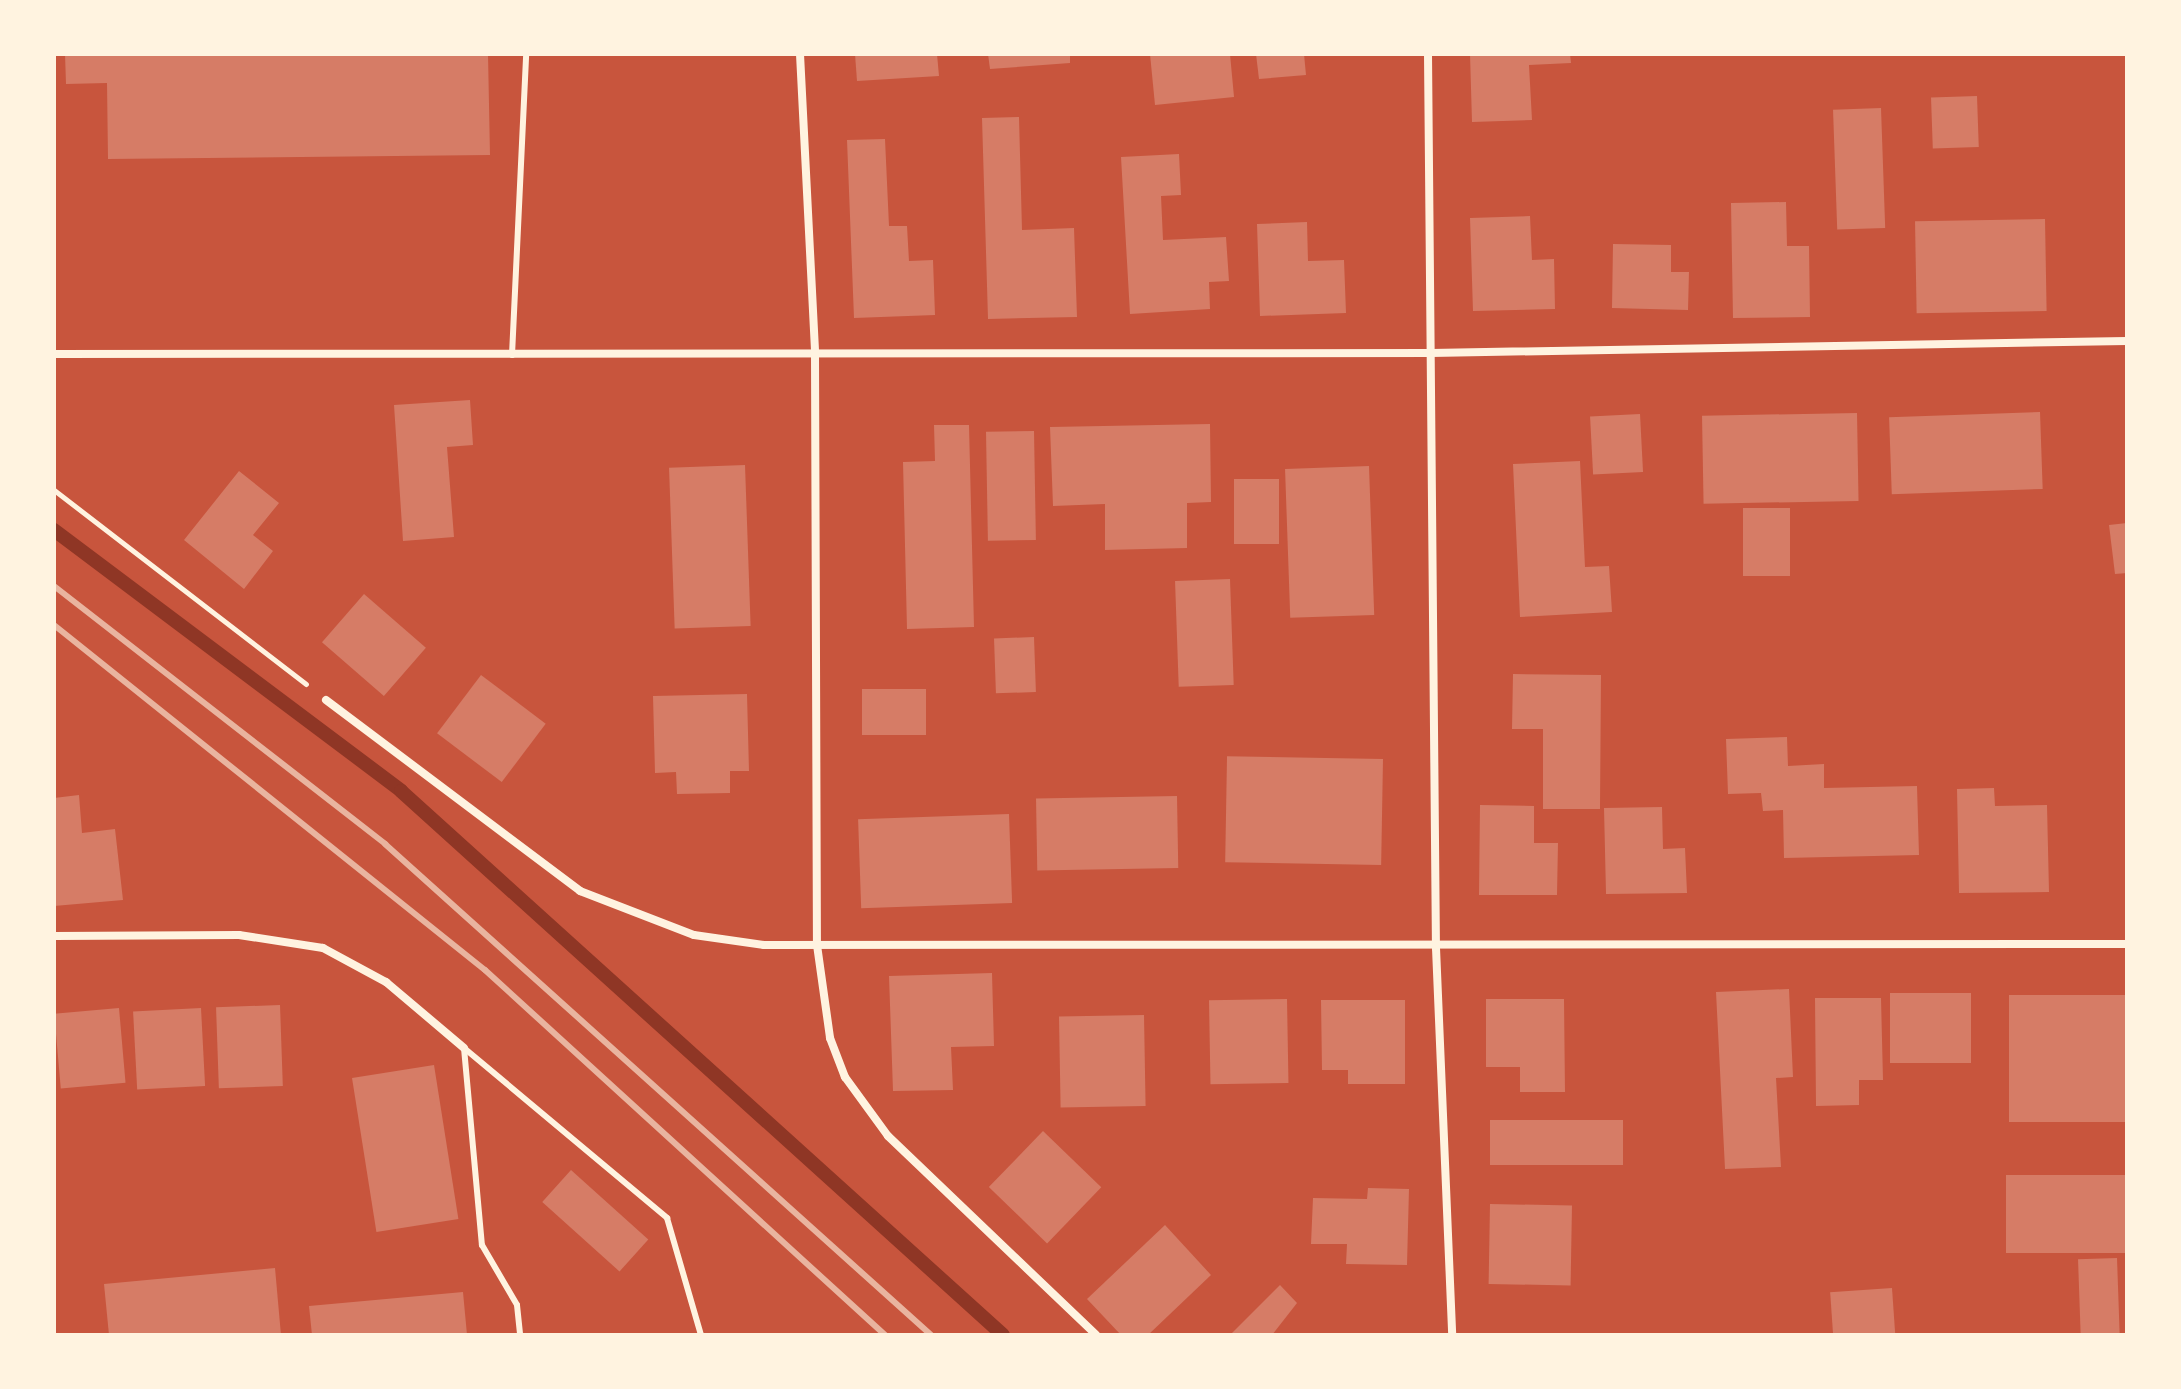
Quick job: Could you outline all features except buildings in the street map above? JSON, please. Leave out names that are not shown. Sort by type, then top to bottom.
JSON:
[{"type":"street","points":[[800,54],[815,355],[817,945],[830,1038],[866,1109],[955,1204],[1096,1335]]},
{"type":"street","points":[[1428,54],[1436,948],[1452,1335]]},
{"type":"street","points":[[54,354],[1431,353],[2127,341]]},
{"type":"street","points":[[326,700],[580,891],[694,935],[817,945],[1436,948],[2127,944]]},
{"type":"street","points":[[54,936],[239,935],[323,948],[386,982],[464,1048]]},
{"type":"lane","points":[[512,355],[526,54]]},
{"type":"lane","points":[[464,1048],[482,1245],[517,1305],[520,1335]]},
{"type":"lane","points":[[464,1048],[667,1218],[701,1335]]},
{"type":"path","points":[[54,490],[326,700]]},
{"type":"waterway","points":[[54,530],[401,791],[1003,1335]]},
{"type":"railway","points":[[54,586],[385,844],[931,1335]]},
{"type":"railway","points":[[54,625],[485,970],[885,1335]]}]
